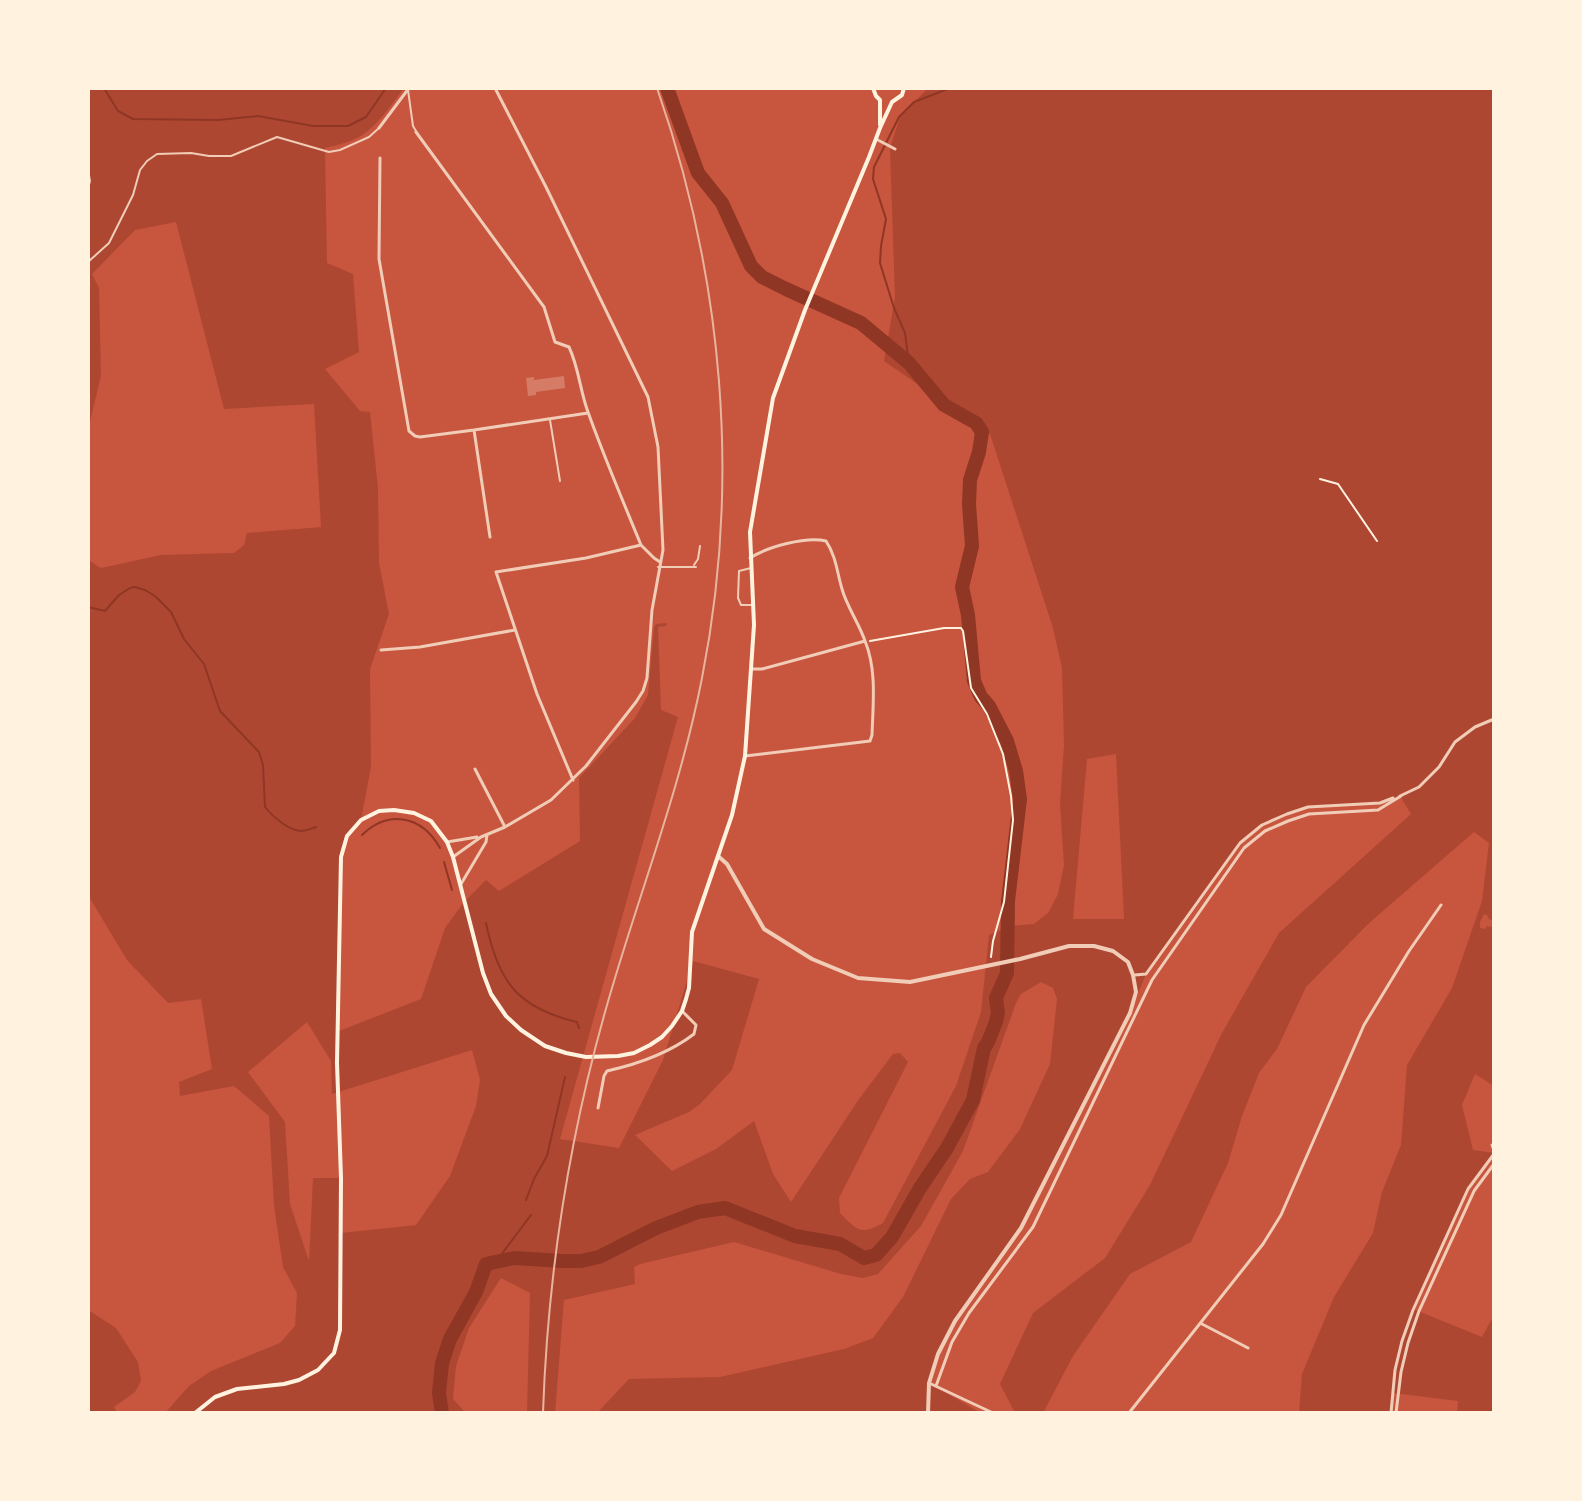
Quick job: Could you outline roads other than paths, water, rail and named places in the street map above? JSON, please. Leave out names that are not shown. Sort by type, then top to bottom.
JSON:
[{"type":"main road","points":[[873,88],[880,100],[892,102],[897,101],[904,88]]},
{"type":"main road","points":[[195,1413],[215,1397],[237,1389],[299,1380],[318,1370],[334,1353],[340,1330],[341,1178],[337,1063],[341,857],[347,836],[361,820],[379,811],[394,810],[414,813],[431,821],[447,842],[453,857],[491,994],[506,1016],[545,1046],[586,1057],[634,1053],[662,1037],[682,1011],[689,988],[692,932],[732,815],[745,756],[754,625],[750,532],[773,398],[805,310],[879,141],[880,100]]},
{"type":"main road","points":[[880,128],[892,102]]},
{"type":"street","points":[[379,128],[408,88]]},
{"type":"street","points":[[447,842],[487,835],[551,800],[573,780],[643,691],[647,678],[652,610],[663,550],[658,447],[648,397],[495,88]]},
{"type":"street","points":[[416,132],[544,307],[555,342],[569,347],[588,413],[641,545],[659,565]]},
{"type":"street","points":[[879,141],[895,149]]},
{"type":"street","points":[[380,158],[379,259],[409,431],[420,437],[588,413]]},
{"type":"street","points":[[474,430],[490,537]]},
{"type":"street","points":[[745,756],[870,741],[872,735],[870,653],[842,591],[833,551],[826,541],[811,539],[771,548],[750,558]]},
{"type":"street","points":[[573,780],[539,698],[496,572],[586,558],[641,545]]},
{"type":"street","points":[[381,650],[420,647],[515,630]]},
{"type":"street","points":[[751,669],[762,669],[865,641]]},
{"type":"street","points":[[936,1386],[945,1359],[969,1313],[1033,1227],[1152,980],[1244,848],[1265,831],[1309,814],[1378,810],[1419,787],[1439,767],[1455,742],[1475,727],[1494,719]]},
{"type":"street","points":[[475,769],[505,827]]},
{"type":"street","points":[[1133,975],[1146,974],[1240,843],[1262,825],[1308,807],[1380,803],[1401,796]]},
{"type":"street","points":[[461,885],[487,835]]},
{"type":"street","points":[[453,857],[481,837]]},
{"type":"street","points":[[718,856],[727,864],[764,929],[812,959],[860,978],[910,982],[1069,946],[1094,946],[1113,951],[1128,962],[1133,975],[1136,992],[1130,1013],[1021,1228],[955,1321],[938,1354],[929,1383],[928,1413]]},
{"type":"street","points":[[1129,1413],[1263,1244],[1281,1215],[1364,1025],[1441,905]]},
{"type":"street","points":[[598,1108],[607,1071],[637,1064],[694,1034],[696,1025],[682,1011]]},
{"type":"street","points":[[1391,1413],[1395,1370],[1413,1310],[1468,1189],[1494,1152],[1494,1144]]},
{"type":"street","points":[[1396,1413],[1401,1372],[1419,1311],[1474,1191],[1494,1164]]},
{"type":"street","points":[[1201,1324],[1248,1348]]},
{"type":"street","points":[[929,1383],[993,1413]]},
{"type":"lane","points":[[408,88],[416,132]]},
{"type":"lane","points":[[88,262],[109,243],[133,195],[140,170],[157,154],[231,156],[277,137],[329,152],[369,137],[379,128]]},
{"type":"lane","points":[[88,170],[88,188]]},
{"type":"lane","points":[[550,419],[560,481]]},
{"type":"lane","points":[[659,565],[695,567],[700,546]]},
{"type":"lane","points":[[751,568],[739,571],[738,598],[741,605],[753,605]]},
{"type":"waterway","points":[[104,88],[118,111],[133,119],[218,120],[258,116],[313,126],[348,126],[366,117],[386,88]]},
{"type":"waterway","points":[[442,1413],[439,1393],[442,1363],[450,1339],[476,1292],[486,1264],[514,1258],[581,1261],[599,1257],[656,1228],[698,1212],[725,1208],[795,1236],[840,1244],[864,1258],[876,1255],[892,1237],[973,1100],[984,1048],[996,1022],[996,998],[1007,973],[1008,901],[1020,799],[1007,741],[974,681],[968,615],[962,587],[972,546],[970,480],[982,432],[976,423],[944,405],[909,363],[861,323],[762,277],[751,266],[722,203],[698,173],[667,88]]},
{"type":"waterway","points":[[909,363],[905,333],[880,263],[886,219],[873,179],[874,167],[899,117],[914,102],[950,88]]},
{"type":"waterway","points":[[88,607],[105,611],[119,595],[135,587],[155,596],[171,612],[184,639],[204,664],[220,711],[259,752],[263,765],[265,807],[292,829],[302,831],[316,827]]},
{"type":"waterway","points":[[362,835],[383,822],[404,820],[424,829],[440,848]]},
{"type":"waterway","points":[[444,862],[452,890]]},
{"type":"waterway","points":[[486,923],[497,961],[514,989],[539,1009],[577,1022],[579,1028]]},
{"type":"waterway","points":[[526,1200],[547,1156],[565,1077]]},
{"type":"waterway","points":[[498,1261],[531,1215]]},
{"type":"railway","points":[[543,1413],[550,1303],[575,1139],[600,1031],[674,792],[694,716],[714,604],[721,529],[719,380],[711,306],[697,232],[657,88]]}]
